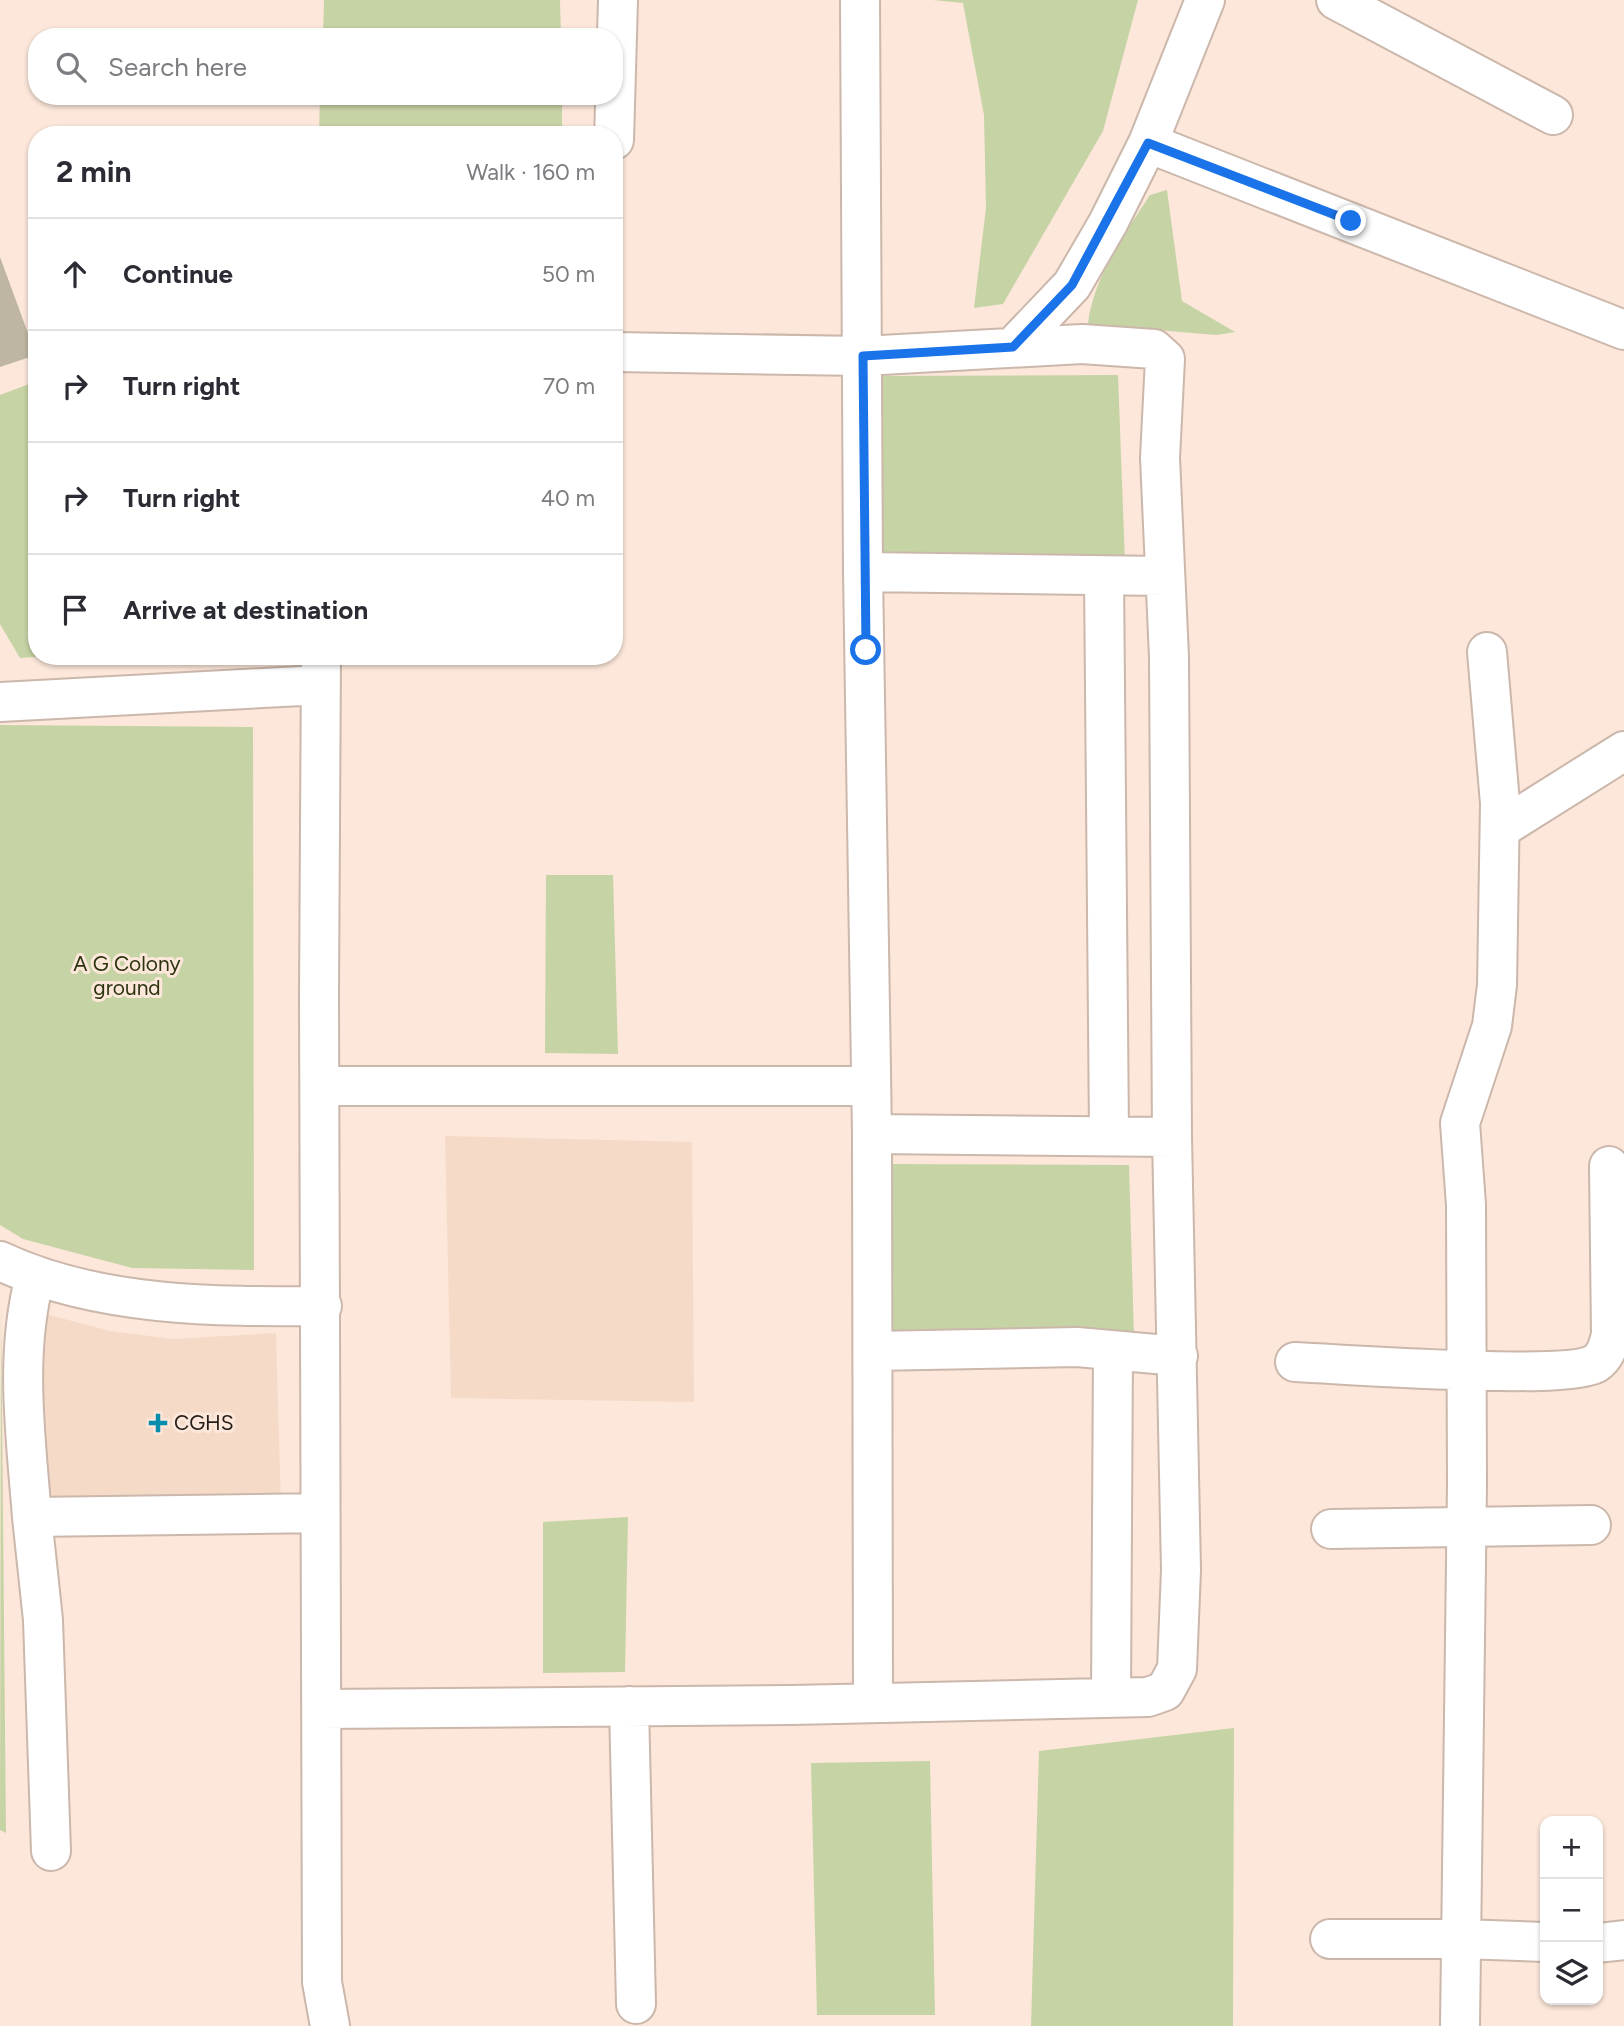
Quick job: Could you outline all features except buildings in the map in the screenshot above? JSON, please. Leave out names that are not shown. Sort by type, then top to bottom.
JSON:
[{"type":"street","points":[[617,28],[618,0]]},
{"type":"street","points":[[860,0],[863,572],[872,1135],[873,1703]]},
{"type":"street","points":[[1013,347],[1072,285],[1148,143],[1205,0]]},
{"type":"street","points":[[1336,0],[1553,115]]},
{"type":"street","points":[[614,126],[615,105]]},
{"type":"street","points":[[1148,143],[1624,330]]},
{"type":"street","points":[[323,1709],[1111,1698],[1159,1695],[1169,1687],[1177,1669],[1181,1570],[1172,1137],[1169,657],[1163,576],[1160,458],[1166,370],[1161,352],[1142,347],[1082,344],[863,356],[623,352]]},
{"type":"street","points":[[863,572],[1163,576]]},
{"type":"street","points":[[1104,576],[1110,1134]]},
{"type":"street","points":[[1461,2026],[1467,1525],[1466,1205],[1460,1123],[1492,1026],[1497,985],[1500,829],[1487,652]]},
{"type":"street","points":[[0,702],[321,671],[322,1982],[330,2026]]},
{"type":"street","points":[[1500,829],[1624,751]]},
{"type":"street","points":[[320,1086],[870,1086]]},
{"type":"street","points":[[872,1135],[1110,1134],[1172,1137]]},
{"type":"street","points":[[1295,1362],[1466,1370],[1578,1370],[1596,1363],[1606,1352],[1611,1335],[1609,1166]]},
{"type":"street","points":[[0,1262],[35,1278],[153,1299],[252,1307],[322,1307]]},
{"type":"street","points":[[35,1278],[24,1339],[26,1434],[43,1620],[51,1851]]},
{"type":"street","points":[[873,1351],[1077,1348],[1178,1356]]},
{"type":"street","points":[[1111,1698],[1113,1351]]},
{"type":"street","points":[[32,1517],[320,1513]]},
{"type":"street","points":[[1331,1529],[1591,1525]]},
{"type":"street","points":[[629,1706],[636,2004]]},
{"type":"street","points":[[1330,1939],[1461,1938],[1540,1942]]},
{"type":"street","points":[[1603,1942],[1624,1940]]},
{"type":"shaded area","points":[[445,1136],[692,1142],[694,1402],[451,1398]]},
{"type":"shaded area","name":"CGHS","points":[[34,1311],[110,1331],[172,1339],[276,1333],[281,1508],[39,1512]]},
{"type":"green space","points":[[324,0],[560,0],[561,28],[323,28]]},
{"type":"green space","points":[[933,0],[1138,0],[1103,131],[1003,304],[974,308],[986,208],[984,115],[963,3]]},
{"type":"green space","points":[[320,105],[562,105],[562,126],[319,126]]},
{"type":"green space","points":[[1167,190],[1182,301],[1235,332],[1216,335],[1088,324],[1096,290],[1121,240],[1150,195]]},
{"type":"green space","points":[[1118,375],[1125,563],[874,565],[866,376]]},
{"type":"green space","points":[[28,384],[28,657],[20,658],[0,624],[0,395]]},
{"type":"green space","name":"A G Colony ground","points":[[0,725],[253,727],[254,1270],[132,1268],[23,1239],[0,1225]]},
{"type":"green space","points":[[546,875],[613,875],[618,1054],[545,1053]]},
{"type":"green space","points":[[883,1164],[1129,1165],[1134,1336],[880,1333]]},
{"type":"green space","points":[[1,1307],[6,1833],[0,1830]]},
{"type":"green space","points":[[628,1517],[625,1672],[543,1673],[543,1522]]},
{"type":"green space","points":[[1234,1728],[1233,2026],[1031,2026],[1039,1751]]},
{"type":"green space","points":[[930,1761],[935,2015],[817,2015],[811,1763]]},
{"type":"place","name":"CGHS","points":[[158,1423]]},
{"type":"route","points":[[866,650],[863,572],[863,356],[1013,347],[1072,285],[1108,223],[1148,143],[1351,221]]}]
